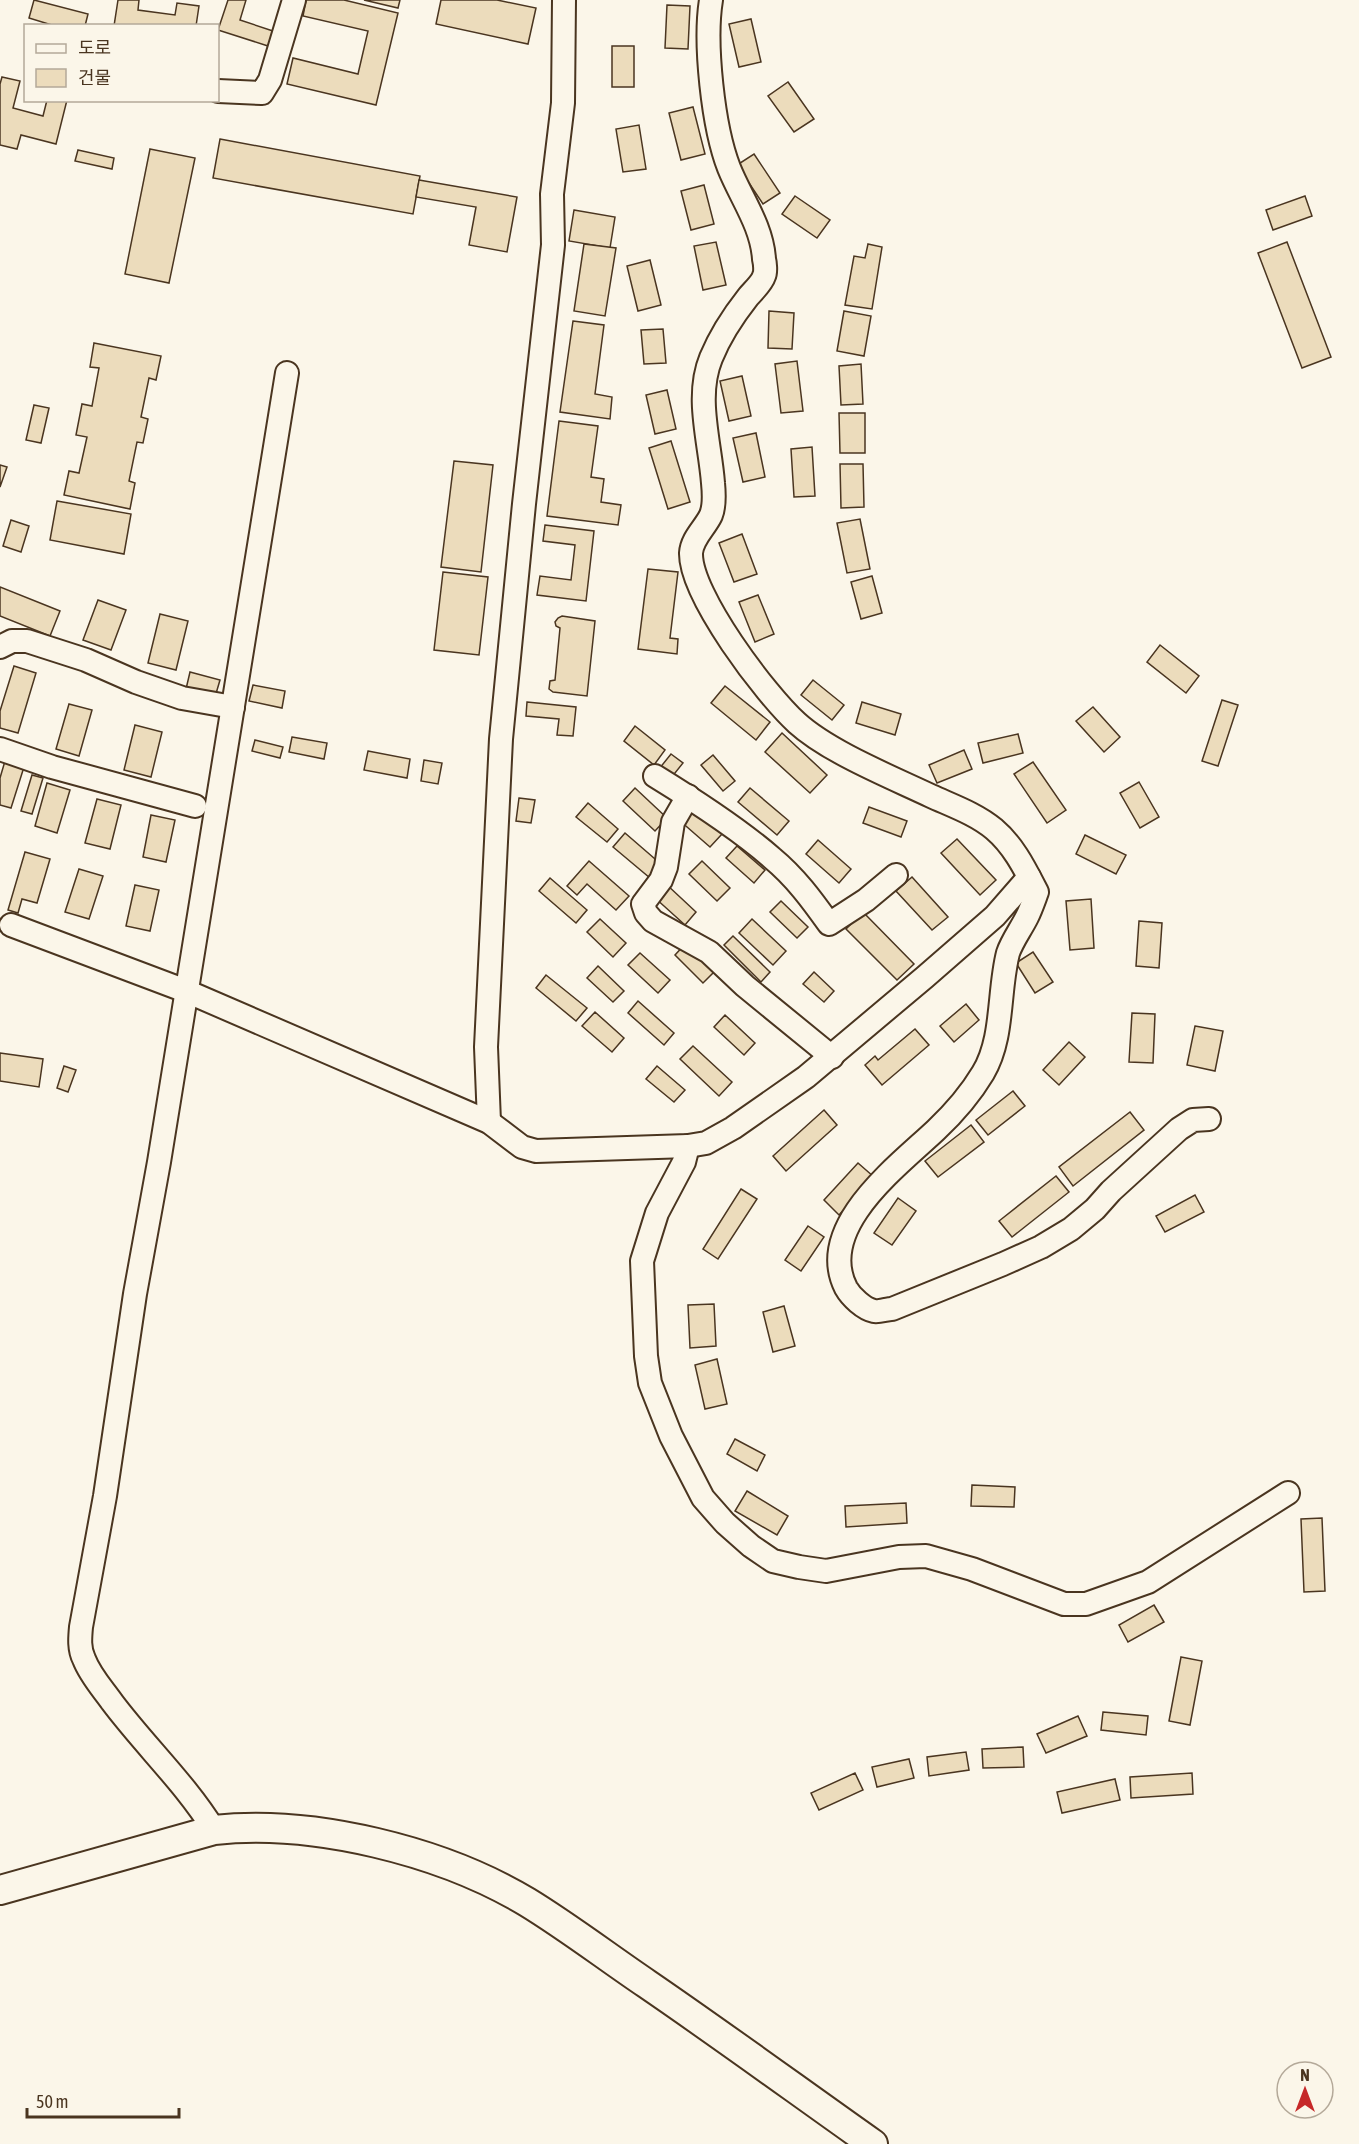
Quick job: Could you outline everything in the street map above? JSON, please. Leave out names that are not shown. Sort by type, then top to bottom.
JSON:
[{"type":"main road","points":[[0,1890],[214,1830],[245,1826],[349,1837],[423,1856],[507,1891],[527,1902],[714,2030],[873,2144]]},
{"type":"street","points":[[219,91],[261,93],[270,80],[294,0]]},
{"type":"street","points":[[489,1122],[486,1047],[501,739],[553,245],[552,194],[562,103],[564,0]]},
{"type":"street","points":[[711,0],[708,31],[716,113],[728,165],[758,229],[764,258],[764,276],[726,328],[705,377],[705,411],[714,484],[714,506],[691,549],[697,581],[719,624],[750,668],[795,721],[813,736],[834,748],[886,775],[970,813],[994,829],[1025,865],[1037,892],[1028,915],[1009,950],[1005,966],[1003,996],[990,1060],[982,1075],[951,1114],[887,1174],[857,1212],[840,1247],[838,1261],[847,1291],[857,1302],[873,1311],[892,1309],[1041,1247],[1071,1229],[1095,1209],[1111,1191],[1179,1129],[1193,1120],[1209,1119]]},
{"type":"street","points":[[214,1830],[202,1811],[93,1675],[83,1659],[80,1645],[82,1619],[105,1496],[135,1294],[159,1162],[287,373]]},
{"type":"street","points":[[0,647],[12,641],[27,641],[86,660],[136,682],[182,698],[233,707]]},
{"type":"street","points":[[0,749],[52,767],[195,806]]},
{"type":"street","points":[[655,776],[688,796],[772,857],[792,876],[829,924],[866,900],[896,875]]},
{"type":"street","points":[[688,796],[673,822],[666,867],[661,880],[643,904],[646,913],[653,921],[709,952],[745,986],[832,1057]]},
{"type":"street","points":[[11,925],[186,991],[489,1122],[522,1147],[536,1151],[688,1146],[706,1143],[733,1128],[832,1057],[995,916],[1029,877]]},
{"type":"street","points":[[688,1146],[684,1162],[657,1213],[642,1261],[646,1356],[650,1383],[670,1436],[704,1498],[725,1523],[751,1546],[773,1561],[826,1571],[899,1557],[926,1556],[972,1569],[1064,1604],[1086,1604],[1148,1582],[1288,1493]]},
{"type":"building","points":[[34,0],[88,14],[86,24],[48,24],[29,18]]},
{"type":"building","points":[[118,0],[139,0],[138,10],[175,15],[177,3],[199,6],[196,24],[114,24]]},
{"type":"building","points":[[228,0],[246,0],[240,20],[273,31],[268,46],[219,30]]},
{"type":"building","points":[[306,0],[344,0],[398,13],[376,105],[287,84],[293,58],[358,74],[368,31],[303,16]]},
{"type":"building","points":[[364,0],[400,0],[398,8]]},
{"type":"building","points":[[441,0],[497,0],[536,8],[528,44],[436,24]]},
{"type":"building","points":[[667,5],[690,6],[688,49],[665,48]]},
{"type":"building","points":[[751,19],[761,62],[739,67],[729,24]]},
{"type":"building","points":[[612,46],[634,46],[634,87],[612,87]]},
{"type":"building","points":[[2,77],[20,81],[13,108],[43,116],[46,102],[66,102],[56,144],[21,135],[17,149],[0,145]]},
{"type":"building","points":[[788,82],[814,119],[794,132],[768,96]]},
{"type":"building","points":[[693,107],[705,154],[681,160],[669,113]]},
{"type":"building","points":[[639,125],[646,169],[623,172],[616,129]]},
{"type":"building","points":[[220,139],[420,176],[413,214],[213,178]]},
{"type":"building","points":[[150,149],[195,158],[169,283],[125,274]]},
{"type":"building","points":[[78,150],[114,158],[112,169],[75,161]]},
{"type":"building","points":[[754,154],[780,193],[763,204],[737,165]]},
{"type":"building","points":[[419,180],[517,197],[507,252],[469,245],[476,207],[416,197]]},
{"type":"building","points":[[704,185],[714,224],[691,230],[681,191]]},
{"type":"building","points":[[795,196],[830,220],[817,238],[782,214]]},
{"type":"building","points":[[1305,196],[1312,216],[1273,230],[1266,210]]},
{"type":"building","points":[[574,210],[615,217],[610,248],[569,241]]},
{"type":"building","points":[[716,242],[726,285],[703,290],[694,246]]},
{"type":"building","points":[[1287,242],[1331,357],[1302,368],[1258,253]]},
{"type":"building","points":[[584,244],[616,248],[605,316],[574,311]]},
{"type":"building","points":[[868,244],[882,247],[872,309],[845,305],[854,256],[865,258]]},
{"type":"building","points":[[650,260],[661,305],[638,311],[627,266]]},
{"type":"building","points":[[769,311],[794,313],[792,349],[768,348]]},
{"type":"building","points":[[844,311],[871,316],[864,356],[837,351]]},
{"type":"building","points":[[573,321],[604,325],[595,394],[612,397],[610,419],[560,412]]},
{"type":"building","points":[[663,329],[666,363],[644,364],[641,330]]},
{"type":"building","points":[[94,343],[161,356],[156,380],[149,378],[141,417],[148,419],[143,443],[137,442],[129,481],[135,483],[130,509],[64,495],[69,471],[79,473],[87,437],[76,435],[82,404],[92,406],[99,368],[90,367]]},
{"type":"building","points":[[797,361],[803,411],[781,413],[775,364]]},
{"type":"building","points":[[861,364],[863,404],[841,405],[839,366]]},
{"type":"building","points":[[742,376],[751,416],[729,421],[720,381]]},
{"type":"building","points":[[667,390],[676,429],[655,434],[646,395]]},
{"type":"building","points":[[34,405],[49,408],[41,443],[26,440]]},
{"type":"building","points":[[839,413],[865,413],[865,453],[840,453]]},
{"type":"building","points":[[559,421],[598,426],[591,477],[604,479],[601,502],[621,505],[618,525],[547,516]]},
{"type":"building","points":[[756,433],[765,477],[743,482],[733,438]]},
{"type":"building","points":[[671,441],[690,502],[668,509],[649,448]]},
{"type":"building","points":[[812,447],[815,496],[794,497],[791,449]]},
{"type":"building","points":[[454,461],[493,465],[481,572],[441,567]]},
{"type":"building","points":[[840,464],[863,464],[864,507],[841,508]]},
{"type":"building","points":[[0,465],[7,467],[0,487]]},
{"type":"building","points":[[57,501],[131,514],[124,554],[50,540]]},
{"type":"building","points":[[860,519],[870,569],[847,573],[837,523]]},
{"type":"building","points":[[11,520],[29,526],[21,552],[3,546]]},
{"type":"building","points":[[545,525],[594,531],[586,601],[537,595],[540,576],[571,580],[575,545],[543,541]]},
{"type":"building","points":[[742,534],[757,574],[734,582],[719,543]]},
{"type":"building","points":[[648,569],[678,572],[670,638],[678,639],[677,654],[638,649]]},
{"type":"building","points":[[443,572],[488,577],[479,655],[434,650]]},
{"type":"building","points":[[872,576],[882,613],[861,619],[851,582]]},
{"type":"building","points":[[0,587],[60,611],[50,636],[0,616]]},
{"type":"building","points":[[758,595],[774,634],[755,642],[739,602]]},
{"type":"building","points":[[98,600],[126,610],[111,650],[83,640]]},
{"type":"building","points":[[160,614],[188,621],[176,670],[148,663]]},
{"type":"building","points":[[562,616],[595,621],[587,696],[553,692],[549,689],[550,681],[555,680],[560,628],[555,622]]},
{"type":"building","points":[[1160,645],[1199,676],[1186,693],[1147,662]]},
{"type":"building","points":[[14,666],[36,673],[18,733],[0,728],[0,711]]},
{"type":"building","points":[[190,672],[220,680],[215,697],[186,689]]},
{"type":"building","points":[[813,680],[844,705],[832,720],[801,695]]},
{"type":"building","points":[[253,685],[285,691],[282,708],[249,701]]},
{"type":"building","points":[[725,686],[770,722],[756,740],[711,703]]},
{"type":"building","points":[[1222,700],[1238,705],[1218,766],[1202,761]]},
{"type":"building","points":[[527,702],[576,707],[573,736],[557,735],[559,719],[526,716]]},
{"type":"building","points":[[862,702],[901,714],[895,735],[856,723]]},
{"type":"building","points":[[69,704],[92,710],[79,756],[56,749]]},
{"type":"building","points":[[1093,707],[1120,737],[1104,752],[1076,721]]},
{"type":"building","points":[[135,725],[162,732],[151,777],[124,770]]},
{"type":"building","points":[[635,726],[665,750],[654,765],[624,741]]},
{"type":"building","points":[[782,733],[827,775],[810,793],[765,752]]},
{"type":"building","points":[[1018,734],[1023,753],[983,763],[978,743]]},
{"type":"building","points":[[292,737],[327,743],[324,759],[289,752]]},
{"type":"building","points":[[255,740],[283,747],[280,758],[252,751]]},
{"type":"building","points":[[964,750],[972,769],[937,783],[929,765]]},
{"type":"building","points":[[368,751],[410,759],[407,778],[364,770]]},
{"type":"building","points":[[671,754],[683,763],[671,778],[659,769]]},
{"type":"building","points":[[713,755],[735,781],[723,791],[701,765]]},
{"type":"building","points":[[424,760],[442,763],[438,784],[421,781]]},
{"type":"building","points":[[5,761],[24,767],[11,808],[0,805],[0,778]]},
{"type":"building","points":[[1033,762],[1066,810],[1047,823],[1014,774]]},
{"type":"building","points":[[32,775],[43,778],[32,814],[21,811]]},
{"type":"building","points":[[1139,782],[1159,817],[1140,828],[1120,793]]},
{"type":"building","points":[[47,783],[70,790],[57,833],[35,826]]},
{"type":"building","points":[[635,788],[667,818],[655,831],[623,801]]},
{"type":"building","points":[[750,788],[789,821],[777,835],[738,802]]},
{"type":"building","points":[[519,798],[535,800],[531,823],[516,821]]},
{"type":"building","points":[[97,799],[121,805],[110,849],[85,843]]},
{"type":"building","points":[[588,803],[618,829],[607,842],[576,817]]},
{"type":"building","points":[[692,806],[722,834],[710,847],[679,820]]},
{"type":"building","points":[[869,807],[907,821],[901,837],[863,823]]},
{"type":"building","points":[[151,815],[175,820],[166,862],[143,857]]},
{"type":"building","points":[[625,833],[662,865],[650,878],[613,847]]},
{"type":"building","points":[[1085,835],[1126,855],[1116,874],[1076,854]]},
{"type":"building","points":[[957,839],[996,880],[980,895],[941,853]]},
{"type":"building","points":[[818,840],[851,869],[839,883],[806,854]]},
{"type":"building","points":[[737,846],[765,870],[754,883],[726,858]]},
{"type":"building","points":[[25,852],[50,859],[37,903],[22,899],[18,913],[8,910]]},
{"type":"building","points":[[589,861],[629,896],[616,910],[587,884],[577,895],[567,886]]},
{"type":"building","points":[[702,861],[730,888],[717,901],[689,874]]},
{"type":"building","points":[[79,869],[103,876],[89,919],[65,912]]},
{"type":"building","points":[[912,877],[948,917],[932,930],[896,891]]},
{"type":"building","points":[[550,878],[587,910],[576,923],[539,891]]},
{"type":"building","points":[[666,884],[696,912],[685,925],[654,897]]},
{"type":"building","points":[[135,885],[159,890],[150,931],[126,926]]},
{"type":"building","points":[[1091,899],[1094,948],[1070,950],[1066,901]]},
{"type":"building","points":[[781,901],[808,927],[797,938],[770,912]]},
{"type":"building","points":[[863,912],[914,964],[897,980],[846,929]]},
{"type":"building","points":[[600,919],[626,943],[613,957],[587,932]]},
{"type":"building","points":[[752,919],[786,951],[773,965],[739,933]]},
{"type":"building","points":[[1139,921],[1162,923],[1159,968],[1136,966]]},
{"type":"building","points":[[733,936],[770,972],[761,982],[724,945]]},
{"type":"building","points":[[687,942],[716,970],[703,983],[675,955]]},
{"type":"building","points":[[1033,952],[1053,982],[1035,993],[1016,963]]},
{"type":"building","points":[[640,953],[670,980],[658,993],[628,965]]},
{"type":"building","points":[[598,966],[624,991],[613,1002],[587,978]]},
{"type":"building","points":[[814,972],[834,991],[824,1002],[803,984]]},
{"type":"building","points":[[546,975],[587,1008],[576,1021],[536,988]]},
{"type":"building","points":[[638,1001],[674,1033],[664,1045],[628,1013]]},
{"type":"building","points":[[966,1004],[979,1020],[954,1042],[940,1026]]},
{"type":"building","points":[[595,1012],[624,1038],[612,1052],[582,1026]]},
{"type":"building","points":[[1132,1013],[1155,1014],[1153,1063],[1129,1062]]},
{"type":"building","points":[[725,1015],[755,1043],[744,1055],[714,1027]]},
{"type":"building","points":[[1195,1026],[1223,1031],[1215,1071],[1187,1065]]},
{"type":"building","points":[[915,1029],[929,1045],[882,1085],[865,1065],[875,1056],[878,1060]]},
{"type":"building","points":[[1069,1042],[1085,1057],[1059,1085],[1043,1070]]},
{"type":"building","points":[[693,1046],[732,1082],[719,1096],[680,1059]]},
{"type":"building","points":[[0,1053],[43,1059],[39,1087],[0,1081]]},
{"type":"building","points":[[64,1066],[76,1070],[68,1092],[57,1088]]},
{"type":"building","points":[[657,1066],[685,1090],[674,1102],[646,1079]]},
{"type":"building","points":[[1013,1091],[1025,1106],[988,1135],[976,1120]]},
{"type":"building","points":[[824,1110],[837,1125],[786,1171],[773,1156]]},
{"type":"building","points":[[1130,1112],[1144,1130],[1073,1186],[1059,1167]]},
{"type":"building","points":[[971,1125],[984,1142],[938,1177],[925,1161]]},
{"type":"building","points":[[858,1163],[874,1177],[839,1215],[824,1200]]},
{"type":"building","points":[[1056,1176],[1069,1192],[1012,1237],[999,1221]]},
{"type":"building","points":[[741,1189],[757,1199],[718,1259],[703,1249]]},
{"type":"building","points":[[1195,1195],[1204,1212],[1165,1232],[1156,1216]]},
{"type":"building","points":[[898,1198],[916,1211],[892,1245],[874,1233]]},
{"type":"building","points":[[808,1226],[824,1237],[801,1271],[785,1260]]},
{"type":"building","points":[[714,1304],[716,1346],[690,1348],[688,1305]]},
{"type":"building","points":[[784,1306],[795,1346],[773,1352],[763,1312]]},
{"type":"building","points":[[717,1359],[727,1404],[705,1409],[695,1365]]},
{"type":"building","points":[[735,1439],[765,1455],[757,1471],[727,1454]]},
{"type":"building","points":[[972,1485],[1015,1487],[1014,1507],[971,1506]]},
{"type":"building","points":[[747,1491],[788,1516],[777,1535],[735,1511]]},
{"type":"building","points":[[906,1503],[907,1523],[846,1527],[845,1506]]},
{"type":"building","points":[[1322,1518],[1325,1591],[1304,1592],[1301,1519]]},
{"type":"building","points":[[1154,1605],[1164,1622],[1128,1642],[1119,1625]]},
{"type":"building","points":[[1181,1657],[1202,1661],[1190,1725],[1169,1721]]},
{"type":"building","points":[[1103,1712],[1148,1716],[1146,1735],[1101,1730]]},
{"type":"building","points":[[1078,1716],[1087,1736],[1046,1753],[1037,1734]]},
{"type":"building","points":[[1023,1747],[1024,1767],[983,1768],[982,1749]]},
{"type":"building","points":[[966,1752],[969,1770],[929,1776],[927,1757]]},
{"type":"building","points":[[909,1759],[914,1778],[877,1787],[872,1767]]},
{"type":"building","points":[[855,1773],[863,1790],[819,1810],[811,1793]]},
{"type":"building","points":[[1192,1773],[1193,1794],[1131,1798],[1130,1777]]},
{"type":"building","points":[[1115,1779],[1120,1800],[1062,1813],[1057,1792]]}]
